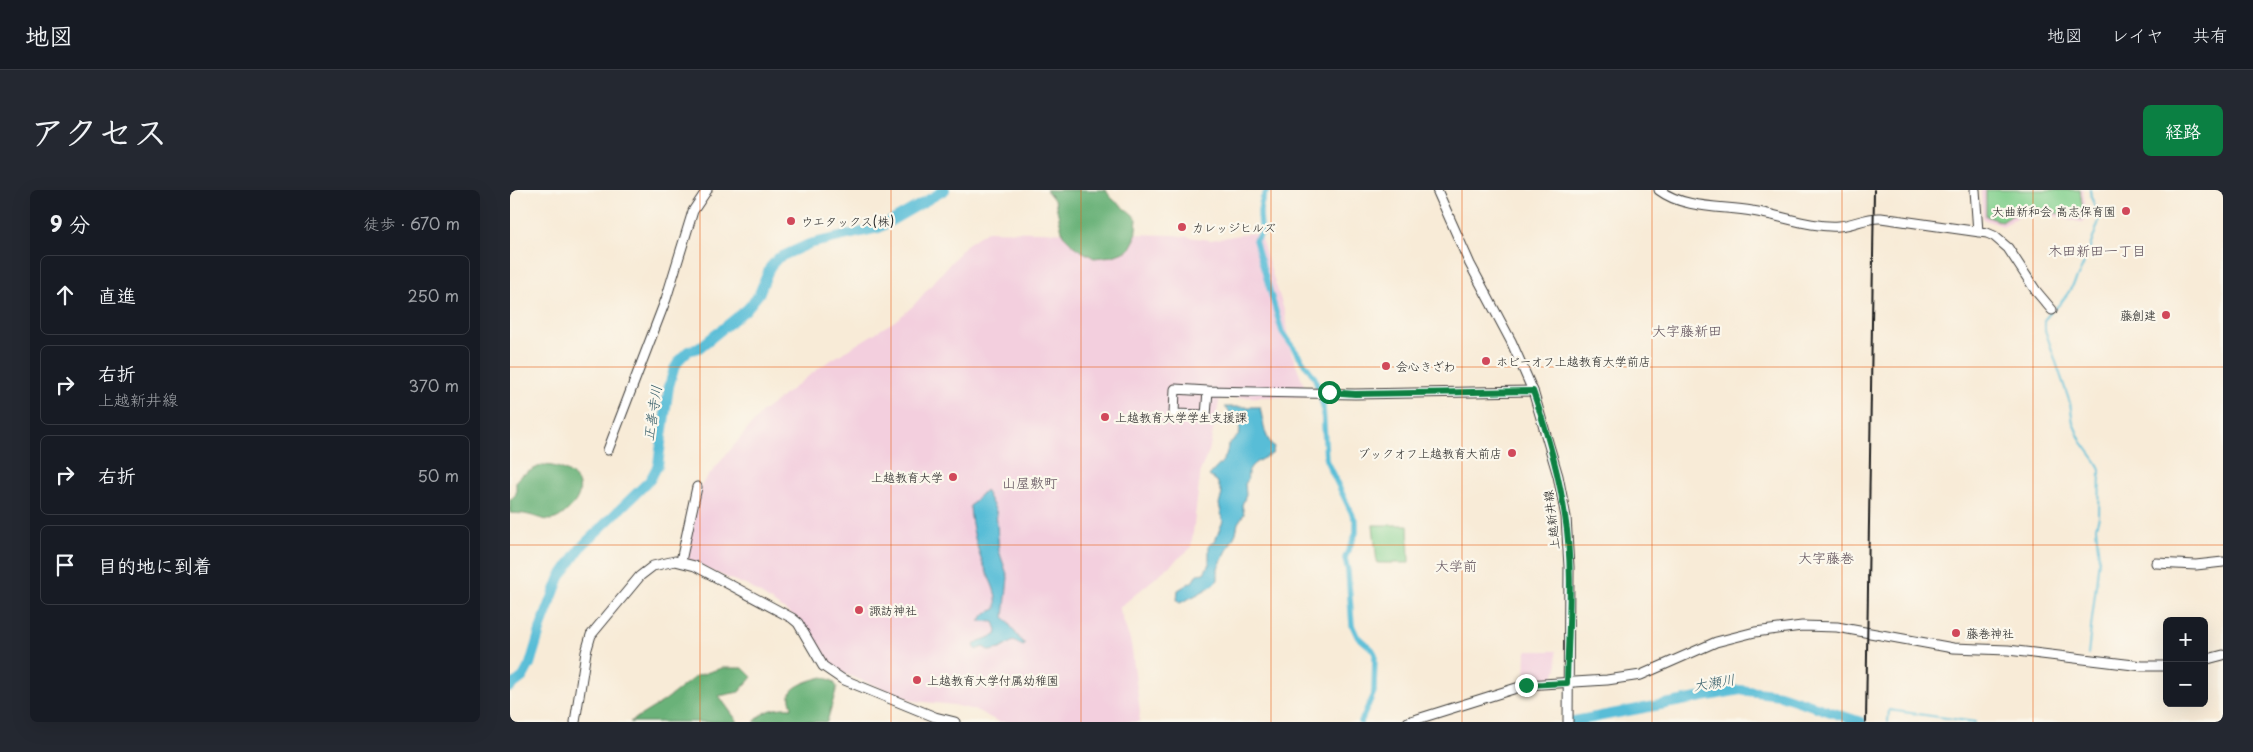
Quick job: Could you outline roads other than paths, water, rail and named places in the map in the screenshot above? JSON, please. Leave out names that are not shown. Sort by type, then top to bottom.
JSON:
[{"type":"street","points":[[608,450],[666,299],[693,211],[707,190]]},
{"type":"street","name":"上越新井線","points":[[1437,190],[1470,264],[1511,341],[1533,391],[1556,466],[1566,518],[1569,567],[1568,722]]},
{"type":"street","points":[[1659,190],[1690,203],[1752,211],[1817,224],[1840,226],[1867,219],[1881,218],[1994,236],[2004,244],[2036,291],[2052,310]]},
{"type":"street","points":[[1976,190],[1978,232]]},
{"type":"street","points":[[1208,391],[1206,416],[1174,414],[1175,389],[1355,394],[1533,391]]},
{"type":"street","points":[[681,561],[697,487]]},
{"type":"street","points":[[575,722],[586,652],[591,635],[646,571],[664,562],[681,561],[695,566],[792,618],[798,624],[823,666],[842,680],[935,717],[954,722]]},
{"type":"street","points":[[2156,563],[2196,565],[2223,562]]},
{"type":"street","points":[[1408,722],[1526,685],[1567,683],[1641,675],[1700,648],[1733,637],[1755,632],[1819,625],[1911,639],[1952,648],[2017,651],[2142,666],[2163,666]]},
{"type":"street","points":[[2208,659],[2223,655]]},
{"type":"water","points":[[1225,407],[1260,407],[1266,434],[1274,447],[1272,454],[1258,461],[1249,469],[1245,484],[1246,495],[1242,505],[1244,514],[1238,523],[1236,533],[1218,568],[1218,580],[1206,590],[1180,603],[1177,601],[1178,590],[1193,581],[1197,574],[1204,573],[1209,564],[1209,545],[1215,541],[1223,521],[1219,504],[1222,494],[1217,481],[1209,476],[1224,459],[1228,445],[1240,432],[1236,420]]},
{"type":"water","points":[[985,490],[996,511],[999,551],[1008,577],[1004,617],[1022,642],[1026,644],[1023,646],[1013,641],[1000,649],[990,651],[983,647],[976,650],[974,645],[979,641],[996,635],[997,630],[994,622],[979,621],[986,613],[996,609],[996,598],[993,588],[977,546],[970,506]]},
{"type":"waterway","name":"正善寺川","points":[[510,687],[523,677],[530,664],[542,624],[560,577],[582,546],[650,480],[658,465],[669,386],[674,369],[680,359],[688,351],[699,348],[747,309],[759,294],[770,267],[778,258],[809,244],[879,228],[945,190]]},
{"type":"waterway","points":[[1268,190],[1261,205],[1262,233],[1255,240],[1282,332],[1315,378],[1323,406],[1326,460],[1356,522],[1356,533],[1345,558],[1348,571],[1352,625],[1357,636],[1375,654],[1374,692],[1361,722]]},
{"type":"waterway","points":[[2055,309],[2077,278],[2100,218],[2090,190]]},
{"type":"waterway","points":[[2051,312],[2045,319],[2045,330],[2070,403],[2073,423],[2081,441],[2100,469],[2099,517],[2096,527],[2099,559],[2088,654]]},
{"type":"waterway","name":"大瀬川","points":[[1569,722],[1740,690],[1780,695],[1861,722]]},
{"type":"waterway","points":[[1888,722],[1889,710],[1975,722]]},
{"type":"railway","points":[[1866,722],[1874,190]]},
{"type":"place","name":"大曲新和会 高志保育園","points":[[2126,211]]},
{"type":"place","name":"ウエタックス(株)","points":[[791,221]]},
{"type":"place","name":"カレッジヒルズ","points":[[1182,227]]},
{"type":"place","name":"藤創建","points":[[2166,315]]},
{"type":"place","name":"ホビーオフ上越教育大学前店","points":[[1486,361]]},
{"type":"place","name":"会心きざわ","points":[[1386,366]]},
{"type":"place","name":"上越教育大学学生支援課","points":[[1105,417]]},
{"type":"place","name":"ブックオフ上越教育大前店","points":[[1512,453]]},
{"type":"place","name":"上越教育大学","points":[[953,477]]},
{"type":"place","name":"諏訪神社","points":[[859,610]]},
{"type":"place","name":"藤巻神社","points":[[1956,633]]},
{"type":"place","name":"上越教育大学付属幼稚園","points":[[917,680]]},
{"type":"district","name":"木田新田一丁目","points":[[2097,250]]},
{"type":"district","name":"大字藤新田","points":[[1687,330]]},
{"type":"district","name":"山屋敷町","points":[[1030,482]]},
{"type":"district","name":"大字藤巻","points":[[1826,557]]},
{"type":"district","name":"大学前","points":[[1456,565]]}]
